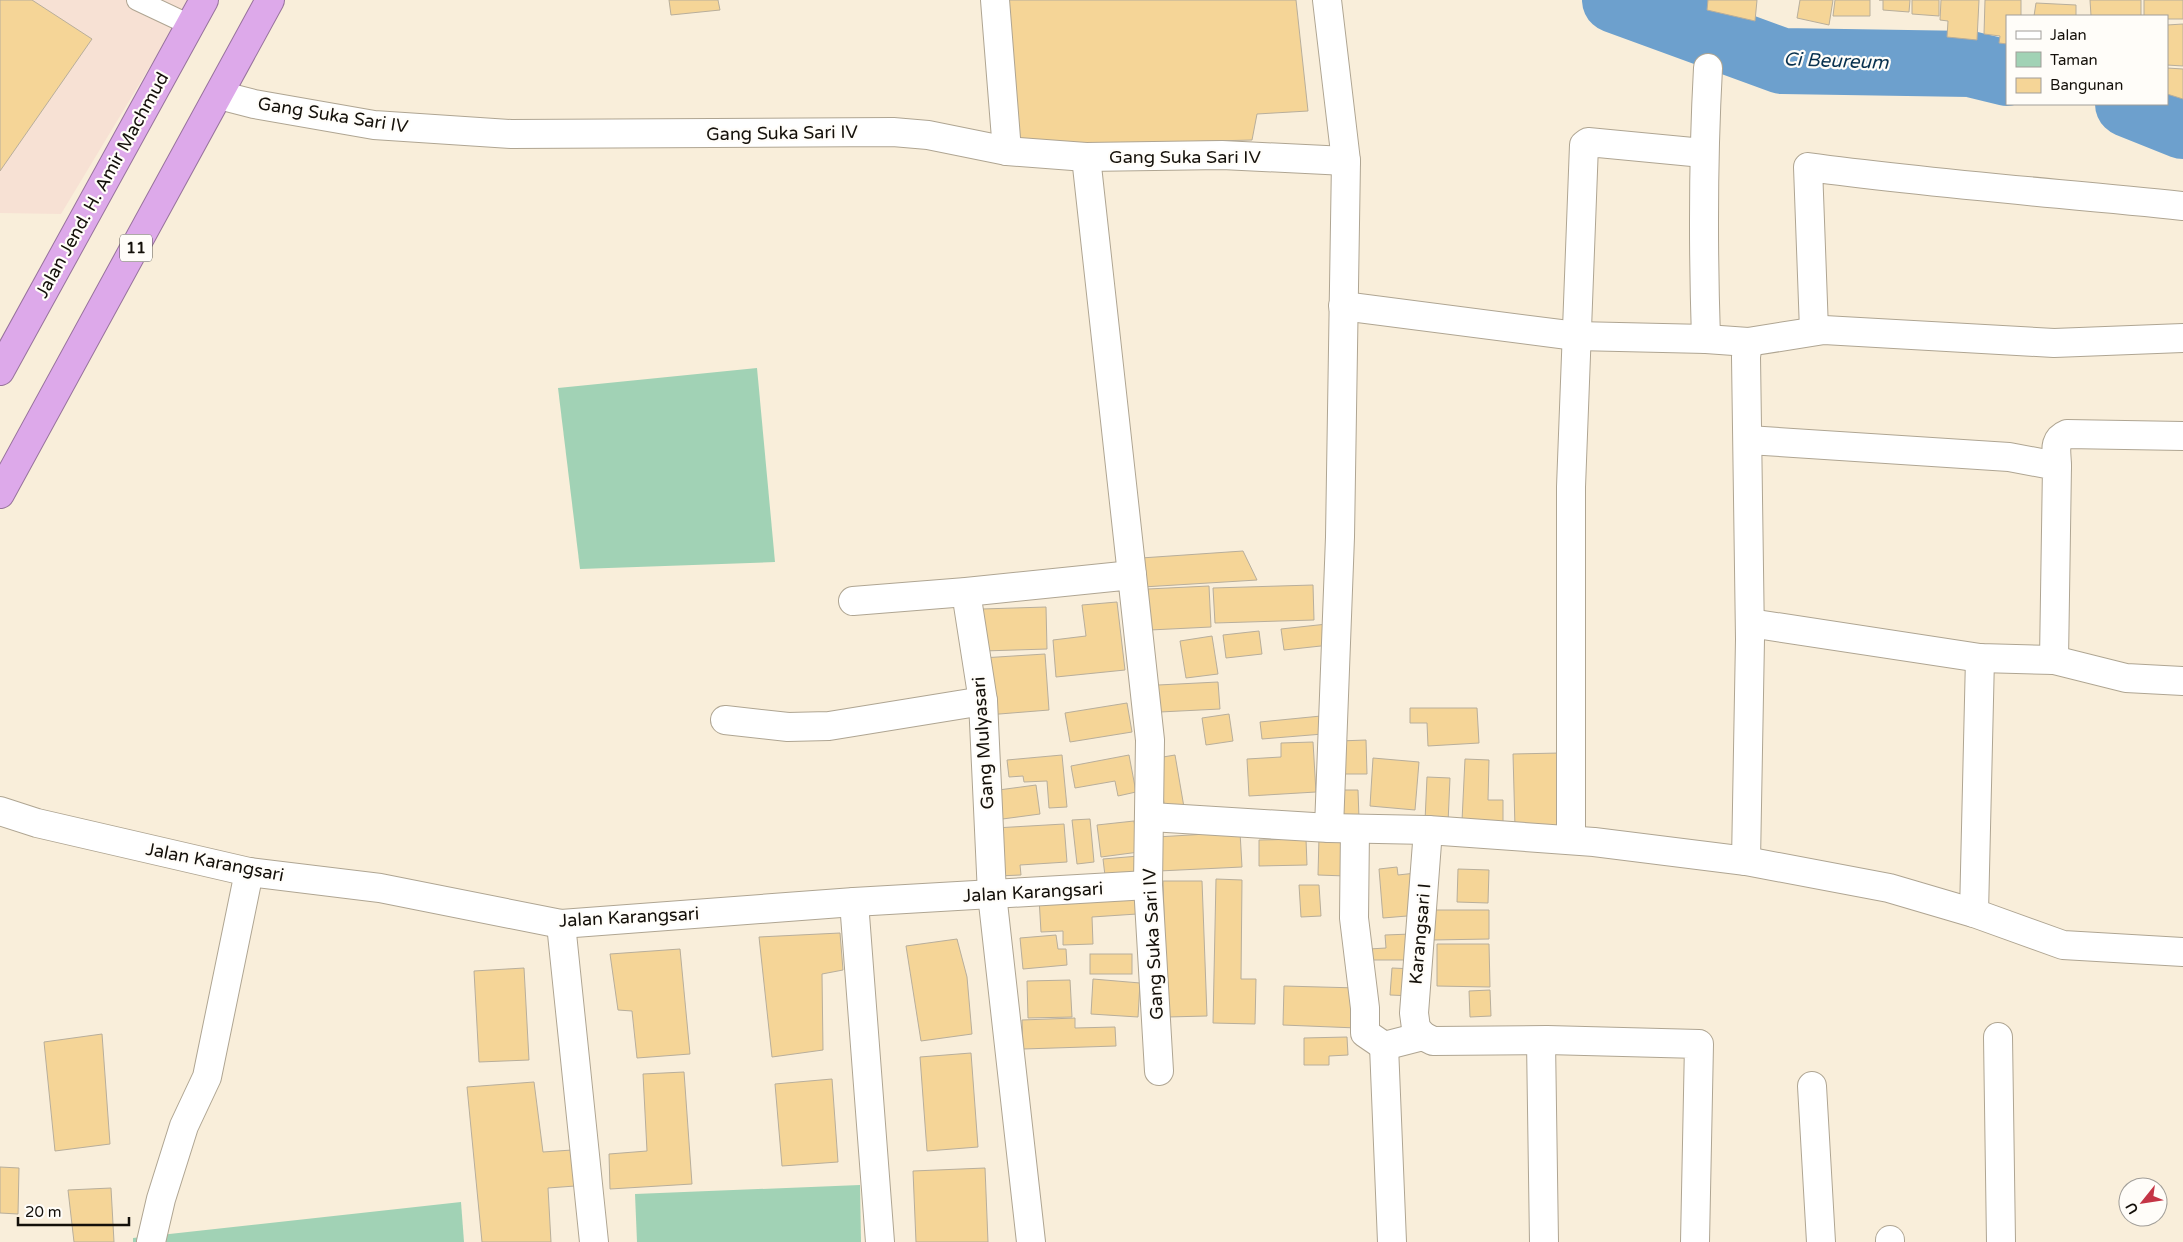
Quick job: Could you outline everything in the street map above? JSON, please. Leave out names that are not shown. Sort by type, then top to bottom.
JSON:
[{"type":"highway","name":"Jalan Jend. H. Amir Machmud","points":[[0,371],[204,0]]},
{"type":"highway","name":"11","points":[[0,494],[270,0]]},
{"type":"street","points":[[995,0],[1008,151]]},
{"type":"street","points":[[1327,0],[1346,161],[1340,537],[1342,828],[1365,1008],[1366,1033],[1384,1046]]},
{"type":"street","points":[[1706,339],[1703,153],[1708,68]]},
{"type":"street","name":"Gang Suka Sari IV","points":[[219,95],[254,104],[374,125],[511,134],[893,132],[928,135],[1008,151],[1086,157],[1222,155],[1346,161]]},
{"type":"street","points":[[1571,840],[1570,487],[1584,145],[1588,142],[1703,153]]},
{"type":"street","name":"Gang Suka Sari IV","points":[[1086,157],[1150,740],[1151,817],[1148,886],[1159,1071]]},
{"type":"street","points":[[1814,330],[1808,167],[1897,180],[2059,193],[2183,206]]},
{"type":"street","points":[[1343,306],[1576,336],[1706,339],[1748,342],[1814,330],[2054,343],[2183,338]]},
{"type":"street","points":[[1746,861],[1750,623],[1746,357],[1748,342]]},
{"type":"street","points":[[2054,660],[2057,442],[2060,437],[2067,434],[2183,436]]},
{"type":"street","points":[[1748,440],[2009,457],[2057,466]]},
{"type":"street","points":[[853,601],[1132,576]]},
{"type":"street","name":"Gang Mulyasari","points":[[966,592],[983,701],[992,894],[1032,1242]]},
{"type":"street","points":[[1750,623],[1980,658],[2054,660],[2126,678],[2183,682]]},
{"type":"street","points":[[1974,913],[1980,658]]},
{"type":"street","points":[[725,720],[788,727],[829,726],[983,701]]},
{"type":"street","name":"Jalan Karangsari","points":[[0,812],[38,823],[249,872],[380,888],[562,924],[854,902],[1148,886]]},
{"type":"street","points":[[1151,817],[1342,828],[1428,830],[1571,840],[1746,861],[1888,888],[1974,913],[2063,945],[2183,952]]},
{"type":"street","name":"Karangsari I","points":[[1423,1036],[1416,1028],[1414,1013],[1428,830]]},
{"type":"street","points":[[151,1242],[184,1126],[207,1077],[249,872]]},
{"type":"street","points":[[854,902],[880,1242]]},
{"type":"street","points":[[562,924],[594,1242]]},
{"type":"street","points":[[1384,1046],[1423,1036],[1433,1041],[1542,1040],[1699,1044],[1695,1242]]},
{"type":"street","points":[[1998,1037],[2001,1242]]},
{"type":"street","points":[[1542,1040],[1544,1242]]},
{"type":"street","points":[[1384,1046],[1392,1242]]},
{"type":"street","points":[[1812,1086],[1821,1242]]},
{"type":"lane","points":[[137,0],[190,25]]},
{"type":"shaded area","points":[[0,0],[190,0],[61,214],[0,213]]},
{"type":"green space","points":[[757,368],[775,562],[580,569],[558,388]]},
{"type":"green space","points":[[860,1185],[861,1242],[637,1242],[635,1194]]},
{"type":"green space","points":[[461,1202],[464,1242],[133,1242],[133,1238]]},
{"type":"building","points":[[0,0],[32,0],[92,39],[0,171]]},
{"type":"building","points":[[669,0],[718,0],[720,10],[671,15]]},
{"type":"building","points":[[1003,0],[1296,0],[1308,111],[1257,114],[1252,140],[1018,146]]},
{"type":"building","points":[[1708,0],[1757,0],[1755,21],[1707,10]]},
{"type":"building","points":[[1800,0],[1833,0],[1829,25],[1797,18]]},
{"type":"building","points":[[1835,0],[1870,0],[1870,16],[1833,16]]},
{"type":"building","points":[[1883,0],[1910,0],[1909,12],[1883,10]]},
{"type":"building","points":[[1912,0],[1939,0],[1939,16],[1912,14]]},
{"type":"building","points":[[1941,0],[1979,0],[1977,40],[1947,37],[1948,21],[1940,20]]},
{"type":"building","points":[[1985,0],[2021,0],[2021,15],[2006,15],[2006,44],[1999,43],[2000,36],[1984,34]]},
{"type":"building","points":[[2090,0],[2141,0],[2141,15],[2091,15]]},
{"type":"building","points":[[2144,0],[2183,0],[2183,19],[2168,19],[2168,15],[2144,15]]},
{"type":"building","points":[[2036,3],[2076,5],[2076,15],[2034,15]]},
{"type":"building","points":[[2183,24],[2183,66],[2168,65],[2168,25]]},
{"type":"building","points":[[2168,68],[2183,69],[2183,99],[2168,94]]},
{"type":"building","points":[[1243,551],[1257,580],[1143,587],[1141,558]]},
{"type":"building","points":[[1313,585],[1314,620],[1215,623],[1213,588]]},
{"type":"building","points":[[1209,586],[1211,627],[1150,630],[1148,589]]},
{"type":"building","points":[[1117,602],[1125,670],[1056,677],[1053,640],[1086,636],[1082,605]]},
{"type":"building","points":[[1046,607],[1047,649],[983,651],[982,609]]},
{"type":"building","points":[[1327,624],[1330,645],[1284,650],[1281,629]]},
{"type":"building","points":[[1259,631],[1262,654],[1226,658],[1223,635]]},
{"type":"building","points":[[1212,636],[1218,674],[1186,678],[1180,641]]},
{"type":"building","points":[[1045,654],[1049,710],[987,715],[982,658]]},
{"type":"building","points":[[1218,682],[1220,709],[1160,712],[1158,685]]},
{"type":"building","points":[[1127,703],[1132,732],[1070,742],[1065,713]]},
{"type":"building","points":[[1410,708],[1477,708],[1479,743],[1428,746],[1427,723],[1410,723]]},
{"type":"building","points":[[1229,714],[1233,741],[1206,745],[1202,718]]},
{"type":"building","points":[[1321,716],[1323,734],[1262,739],[1260,722]]},
{"type":"building","points":[[1366,740],[1367,774],[1340,774],[1339,741]]},
{"type":"building","points":[[1313,742],[1316,792],[1249,796],[1247,759],[1281,757],[1281,743]]},
{"type":"building","points":[[1560,753],[1562,827],[1515,828],[1513,754]]},
{"type":"building","points":[[1062,755],[1067,807],[1049,808],[1047,781],[1024,782],[1023,776],[1009,777],[1007,760]]},
{"type":"building","points":[[1129,755],[1136,792],[1118,796],[1115,781],[1075,788],[1071,766]]},
{"type":"building","points":[[1175,755],[1185,813],[1166,816],[1157,758]]},
{"type":"building","points":[[1373,758],[1419,762],[1415,810],[1370,806]]},
{"type":"building","points":[[1465,759],[1489,760],[1488,800],[1503,800],[1503,823],[1462,821]]},
{"type":"building","points":[[1427,777],[1450,778],[1448,823],[1425,821]]},
{"type":"building","points":[[1036,785],[1040,814],[995,820],[991,791]]},
{"type":"building","points":[[1337,790],[1358,790],[1359,819],[1338,819]]},
{"type":"building","points":[[1090,819],[1094,862],[1077,864],[1072,820]]},
{"type":"building","points":[[1134,821],[1139,852],[1101,857],[1097,825]]},
{"type":"building","points":[[1064,824],[1067,862],[1020,865],[1021,875],[997,876],[995,828]]},
{"type":"building","points":[[1240,832],[1242,867],[1159,871],[1157,837]]},
{"type":"building","points":[[1319,837],[1347,838],[1346,876],[1318,875]]},
{"type":"building","points":[[1306,839],[1307,865],[1259,866],[1259,840]]},
{"type":"building","points":[[1139,856],[1142,881],[1106,884],[1103,859]]},
{"type":"building","points":[[1397,867],[1398,875],[1416,873],[1419,915],[1383,918],[1379,869]]},
{"type":"building","points":[[1458,869],[1489,870],[1488,903],[1457,902]]},
{"type":"building","points":[[1216,879],[1242,880],[1241,979],[1256,979],[1255,1024],[1213,1023]]},
{"type":"building","points":[[1163,881],[1202,881],[1207,1016],[1167,1017]]},
{"type":"building","points":[[1299,885],[1319,885],[1321,916],[1301,917]]},
{"type":"building","points":[[1136,892],[1137,914],[1092,917],[1093,944],[1063,945],[1063,931],[1041,932],[1039,898]]},
{"type":"building","points":[[1432,910],[1489,910],[1489,939],[1433,940]]},
{"type":"building","points":[[840,933],[843,970],[822,974],[823,1050],[772,1057],[759,937]]},
{"type":"building","points":[[1411,934],[1412,960],[1370,960],[1369,949],[1386,948],[1385,935]]},
{"type":"building","points":[[1056,935],[1058,949],[1066,949],[1067,965],[1023,969],[1020,938]]},
{"type":"building","points":[[957,939],[967,977],[972,1034],[921,1041],[906,946]]},
{"type":"building","points":[[1437,944],[1489,944],[1490,987],[1437,986]]},
{"type":"building","points":[[680,949],[690,1054],[637,1058],[632,1011],[618,1010],[610,954]]},
{"type":"building","points":[[1090,954],[1132,954],[1132,974],[1090,974]]},
{"type":"building","points":[[524,968],[529,1060],[479,1062],[474,971]]},
{"type":"building","points":[[1392,968],[1414,969],[1412,996],[1390,995]]},
{"type":"building","points":[[1093,979],[1140,983],[1138,1017],[1091,1014]]},
{"type":"building","points":[[1070,980],[1072,1017],[1028,1018],[1027,981]]},
{"type":"building","points":[[1284,986],[1358,988],[1357,1028],[1283,1025]]},
{"type":"building","points":[[1490,990],[1491,1016],[1470,1017],[1469,991]]},
{"type":"building","points":[[1075,1018],[1075,1028],[1115,1027],[1116,1046],[1023,1049],[1022,1020]]},
{"type":"building","points":[[102,1034],[110,1144],[55,1151],[44,1042]]},
{"type":"building","points":[[1347,1037],[1348,1055],[1329,1056],[1329,1065],[1304,1065],[1304,1038]]},
{"type":"building","points":[[971,1053],[978,1147],[927,1151],[920,1057]]},
{"type":"building","points":[[684,1072],[692,1184],[610,1189],[609,1154],[647,1151],[643,1074]]},
{"type":"building","points":[[832,1079],[838,1162],[782,1166],[775,1084]]},
{"type":"building","points":[[534,1082],[543,1152],[572,1150],[575,1186],[548,1188],[551,1242],[482,1242],[467,1087]]},
{"type":"building","points":[[0,1167],[19,1168],[18,1214],[0,1213]]},
{"type":"building","points":[[985,1168],[988,1242],[916,1242],[913,1171]]},
{"type":"building","points":[[111,1188],[114,1242],[74,1242],[68,1190]]},
{"type":"waterway","name":"Ci Beureum","points":[[1615,0],[1782,61],[1970,64],[2006,73]]},
{"type":"waterway","name":"Ci Beureum","points":[[2130,105],[2183,126]]}]
